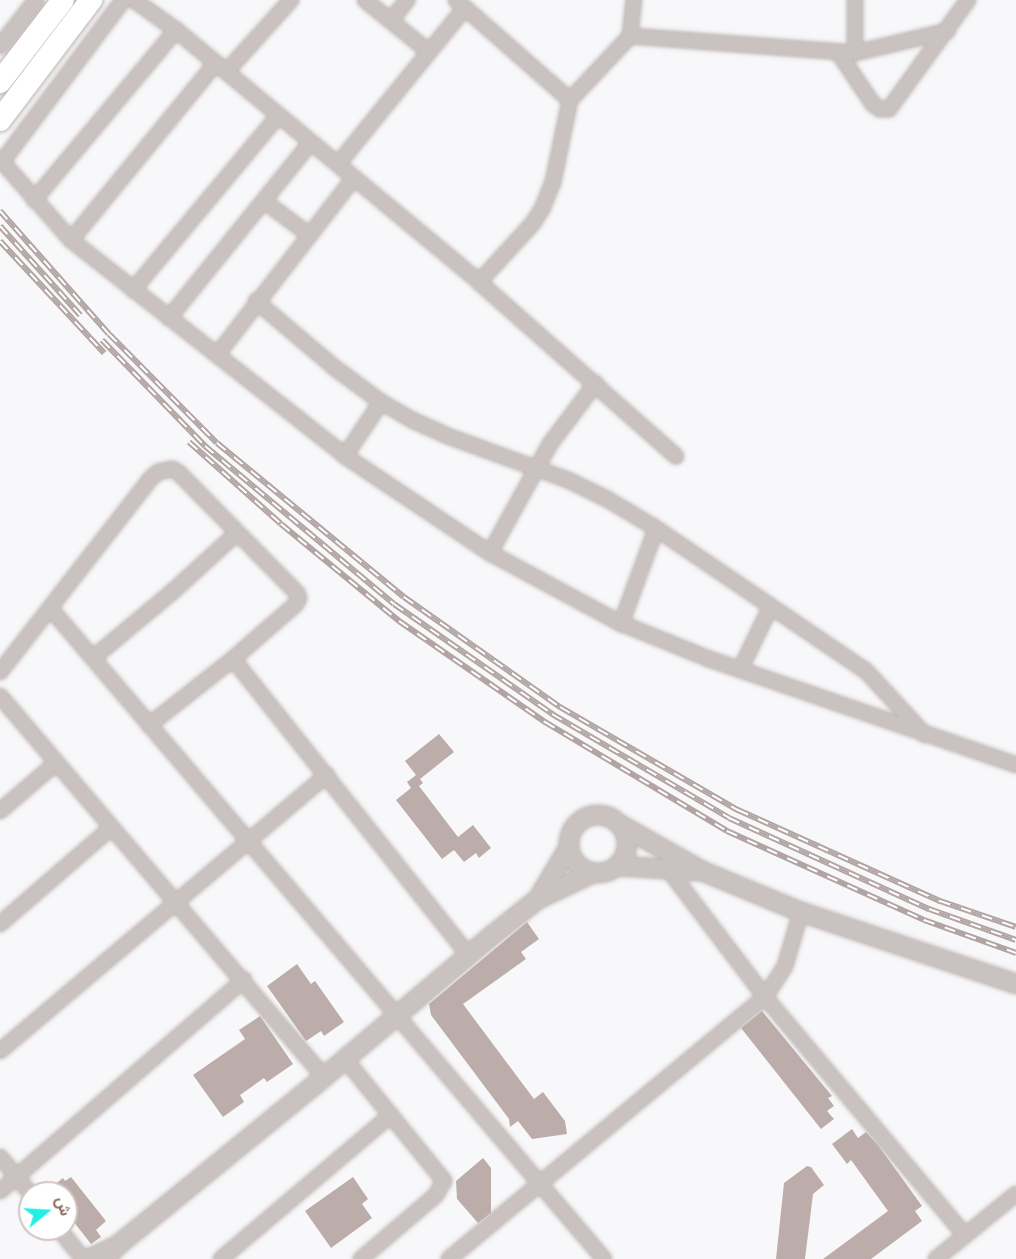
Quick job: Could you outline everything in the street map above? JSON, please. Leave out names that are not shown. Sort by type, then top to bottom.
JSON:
[{"type":"main road","points":[[0,82],[63,0]]},
{"type":"main road","points":[[0,120],[91,0]]},
{"type":"street","points":[[0,46],[36,0]]},
{"type":"street","points":[[123,0],[1,160],[71,240],[345,456],[490,553],[621,624],[740,670],[925,736],[1016,765]]},
{"type":"street","points":[[134,0],[176,30],[479,282],[676,456]]},
{"type":"street","points":[[71,240],[221,67],[291,0]]},
{"type":"street","points":[[365,0],[428,51]]},
{"type":"street","points":[[392,20],[407,0]]},
{"type":"street","points":[[479,282],[542,209],[553,182],[570,100],[630,36],[634,0]]},
{"type":"street","points":[[855,0],[855,52]]},
{"type":"street","points":[[838,52],[873,104],[885,110],[893,105],[968,0]]},
{"type":"street","points":[[338,164],[428,51],[461,4],[570,100]]},
{"type":"street","points":[[34,200],[176,30]]},
{"type":"street","points":[[630,36],[855,52],[948,30]]},
{"type":"street","points":[[133,290],[278,116]]},
{"type":"street","points":[[169,318],[311,142]]},
{"type":"street","points":[[216,355],[308,234],[354,178]]},
{"type":"street","points":[[264,201],[308,234]]},
{"type":"street","points":[[256,301],[335,368],[381,402],[445,435],[536,466],[607,499],[656,529],[866,671],[925,736]]},
{"type":"street","points":[[490,553],[536,466],[596,383]]},
{"type":"street","points":[[345,456],[381,402]]},
{"type":"street","points":[[0,672],[150,479],[165,469],[178,472],[297,593],[299,598],[296,604],[233,659],[149,725]]},
{"type":"street","points":[[621,624],[656,529]]},
{"type":"street","points":[[93,658],[237,534]]},
{"type":"street","points":[[740,670],[770,608]]},
{"type":"street","points":[[51,609],[604,1259]]},
{"type":"street","points":[[233,659],[468,954]]},
{"type":"street","points":[[0,696],[111,828],[244,980],[324,1077]]},
{"type":"street","points":[[0,812],[56,763]]},
{"type":"street","points":[[0,1051],[327,775]]},
{"type":"street","points":[[538,899],[569,847],[572,831],[586,818],[605,816],[702,871],[801,912],[1016,984]]},
{"type":"street","points":[[89,1259],[111,1252],[324,1077],[468,954],[538,899],[593,873],[608,872],[618,866],[627,848],[625,832],[619,824]]},
{"type":"street","points":[[0,924],[111,828]]},
{"type":"street","points":[[569,847],[576,864],[593,873]]},
{"type":"street","points":[[618,866],[702,871]]},
{"type":"street","points":[[668,869],[765,997],[965,1235]]},
{"type":"street","points":[[449,1259],[538,1182],[765,997],[785,966],[801,912]]},
{"type":"street","points":[[0,1191],[244,980]]},
{"type":"street","points":[[345,1059],[441,1176],[443,1186],[361,1259]]},
{"type":"street","points":[[221,1259],[391,1115]]},
{"type":"street","points":[[0,1156],[20,1181]]},
{"type":"street","points":[[936,1259],[1016,1194]]},
{"type":"street","points":[[69,1241],[83,1259]]},
{"type":"building","points":[[439,734],[454,752],[420,779],[423,783],[419,786],[458,837],[473,825],[491,848],[479,858],[476,853],[464,862],[454,850],[442,859],[396,800],[411,788],[407,782],[416,775],[405,761]]},
{"type":"building","points":[[527,922],[539,939],[521,952],[526,959],[463,1004],[534,1099],[543,1092],[565,1121],[567,1134],[532,1139],[518,1121],[510,1127],[509,1119],[431,1015],[429,1004]]},
{"type":"building","points":[[297,964],[311,984],[315,981],[344,1022],[324,1036],[321,1031],[306,1041],[267,986]]},
{"type":"building","points":[[762,1011],[832,1096],[828,1098],[834,1106],[827,1111],[834,1119],[821,1129],[741,1028]]},
{"type":"building","points":[[260,1016],[293,1064],[267,1082],[264,1078],[240,1095],[244,1102],[223,1117],[193,1075],[245,1039],[239,1030]]},
{"type":"building","points":[[852,1129],[858,1138],[866,1132],[878,1145],[922,1206],[915,1211],[922,1221],[871,1259],[823,1259],[888,1211],[851,1160],[847,1164],[832,1144]]},
{"type":"building","points":[[483,1158],[491,1168],[491,1213],[478,1223],[457,1199],[456,1181]]},
{"type":"building","points":[[807,1166],[811,1167],[824,1185],[813,1194],[805,1259],[776,1259],[784,1183]]},
{"type":"building","points":[[353,1177],[368,1199],[362,1204],[372,1218],[331,1248],[305,1211]]},
{"type":"building","points":[[78,1186],[106,1221],[96,1230],[101,1237],[91,1244],[78,1227]]},
{"type":"railway","points":[[0,211],[109,334],[217,443],[404,597],[560,707],[738,810],[940,901],[1016,927]]},
{"type":"railway","points":[[0,226],[80,315]]},
{"type":"railway","points":[[0,241],[104,353]]},
{"type":"railway","points":[[102,340],[205,446],[394,604],[552,714],[729,818],[929,909],[1016,940]]},
{"type":"railway","points":[[189,442],[281,524],[399,621],[545,722],[727,831],[924,920],[1016,953]]}]
